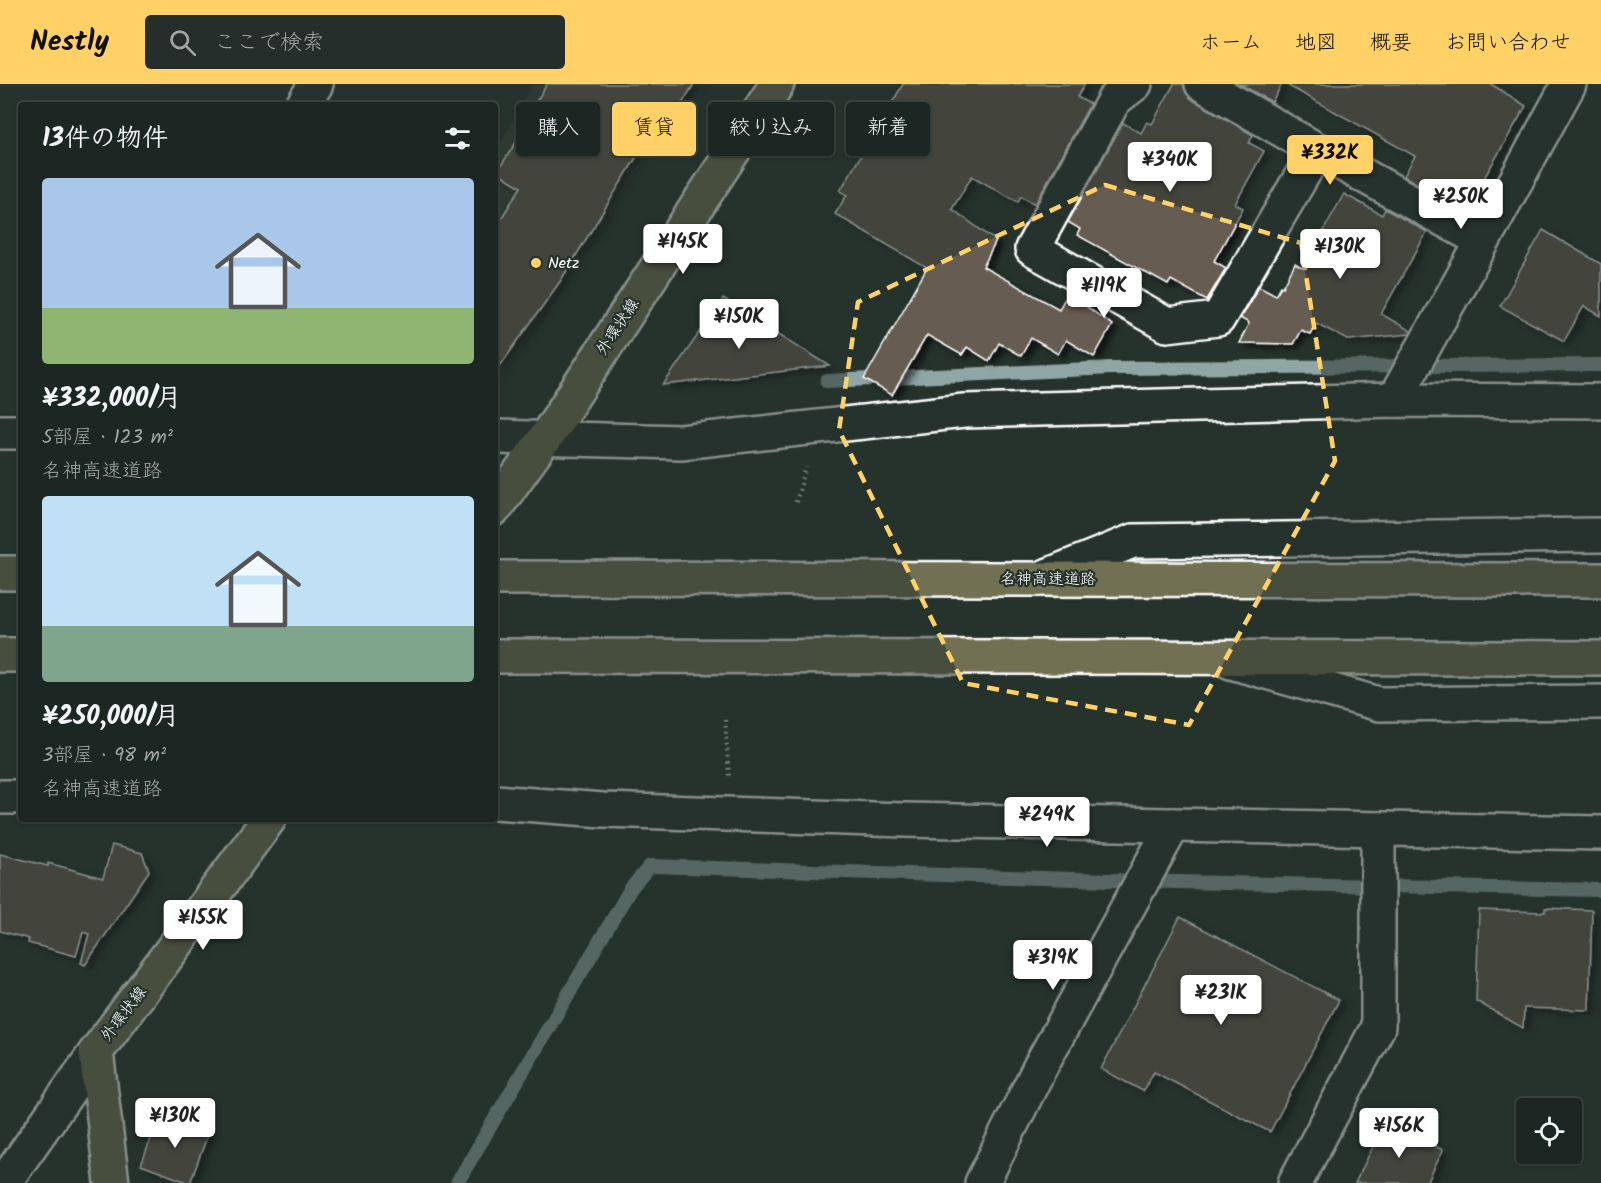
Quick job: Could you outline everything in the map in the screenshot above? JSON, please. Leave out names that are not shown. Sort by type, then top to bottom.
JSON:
[{"type":"main road","name":"外環状線","points":[[498,504],[546,437],[777,84]]},
{"type":"main road","points":[[0,573],[18,573]]},
{"type":"main road","name":"名神高速道路","points":[[510,578],[1601,580]]},
{"type":"main road","points":[[0,655],[18,655]]},
{"type":"main road","points":[[498,656],[1601,658]]},
{"type":"main road","name":"外環状線","points":[[96,1052],[267,822]]},
{"type":"main road","points":[[96,1052],[112,1183]]},
{"type":"street","points":[[305,102],[316,84]]},
{"type":"street","points":[[1135,84],[1114,100],[1032,249],[1167,325],[1218,319],[1317,150]]},
{"type":"street","points":[[1202,84],[1484,241]]},
{"type":"street","points":[[1394,400],[1569,84]]},
{"type":"street","points":[[498,437],[681,442],[964,411],[1394,400],[1601,401]]},
{"type":"street","points":[[0,432],[18,432]]},
{"type":"street","points":[[1039,579],[1133,541],[1601,535]]},
{"type":"street","points":[[1211,657],[1379,704],[1601,702]]},
{"type":"street","points":[[0,797],[18,797]]},
{"type":"street","points":[[498,802],[603,810],[915,820],[1601,833]]},
{"type":"street","points":[[982,1183],[1040,1067],[1173,825]]},
{"type":"street","points":[[1295,1183],[1378,1027],[1378,829]]},
{"type":"street","name":"外環状線","points":[[4,1183],[96,1052]]},
{"type":"path","points":[[725,720],[729,776]]},
{"type":"highlighted area","points":[[1105,185],[1301,243],[1335,461],[1189,725],[963,683],[839,430],[858,302]]},
{"type":"shaded area","name":"Netz","points":[[532,84],[566,84],[596,102],[522,102]]},
{"type":"shaded area","name":"Netz","points":[[600,104],[612,112],[612,156],[648,156],[506,372],[498,377],[498,148],[516,114],[516,156],[600,156]]},
{"type":"building","name":"Netz","points":[[547,84],[694,84],[683,102],[612,102],[612,156],[637,156],[561,280],[498,369],[498,223],[521,187],[498,170],[516,142],[516,156],[600,156],[600,102],[536,102]]},
{"type":"building","points":[[903,84],[1085,84],[1077,97],[1090,104],[1035,204],[1021,196],[1018,202],[972,176],[952,209],[996,241],[983,267],[1059,309],[1068,293],[1112,325],[1094,357],[1066,340],[1058,354],[1031,338],[1021,356],[999,343],[989,361],[967,347],[962,355],[927,335],[892,395],[864,379],[927,268],[835,214],[847,195],[840,191],[861,156],[930,156],[930,102],[892,102]]},
{"type":"building","points":[[1174,84],[1183,84],[1186,93],[1193,100],[1253,135],[1249,143],[1264,151],[1235,204],[1243,208],[1214,261],[1226,268],[1207,300],[1171,280],[1168,285],[1077,235],[1080,229],[1068,222],[1123,123],[1141,133],[1147,122],[1152,124]]},
{"type":"building","points":[[1240,84],[1282,84],[1272,102]]},
{"type":"building","points":[[1285,84],[1491,84],[1526,106],[1476,192],[1456,180],[1445,199],[1404,176],[1415,156]]},
{"type":"building","points":[[1344,194],[1382,215],[1385,209],[1427,232],[1381,314],[1411,331],[1410,334],[1348,340],[1316,323],[1310,334],[1301,330],[1293,344],[1239,343],[1249,323],[1240,318],[1259,286],[1276,295],[1295,264],[1302,268]]},
{"type":"building","points":[[1543,230],[1601,264],[1601,316],[1584,306],[1564,341],[1500,306]]},
{"type":"building","points":[[723,299],[830,366],[663,385]]},
{"type":"building","points":[[112,845],[142,853],[149,871],[85,965],[81,963],[89,934],[83,932],[76,956],[28,943],[29,939],[0,931],[0,854],[48,866],[48,863],[103,878]]},
{"type":"building","points":[[1545,908],[1592,910],[1589,1010],[1524,1008],[1523,1028],[1476,1001],[1479,910],[1545,912]]},
{"type":"building","points":[[1180,917],[1339,1000],[1270,1132],[1154,1072],[1143,1091],[1101,1069]]},
{"type":"building","points":[[160,1115],[208,1134],[190,1183],[141,1165]]},
{"type":"building","points":[[1386,1121],[1443,1150],[1427,1183],[1355,1183]]},
{"type":"waterway","points":[[827,381],[1111,368],[1601,365]]},
{"type":"waterway","points":[[457,1183],[631,888],[650,866],[1176,882],[1601,890]]},
{"type":"place","name":"Netz","points":[[536,263]]}]
